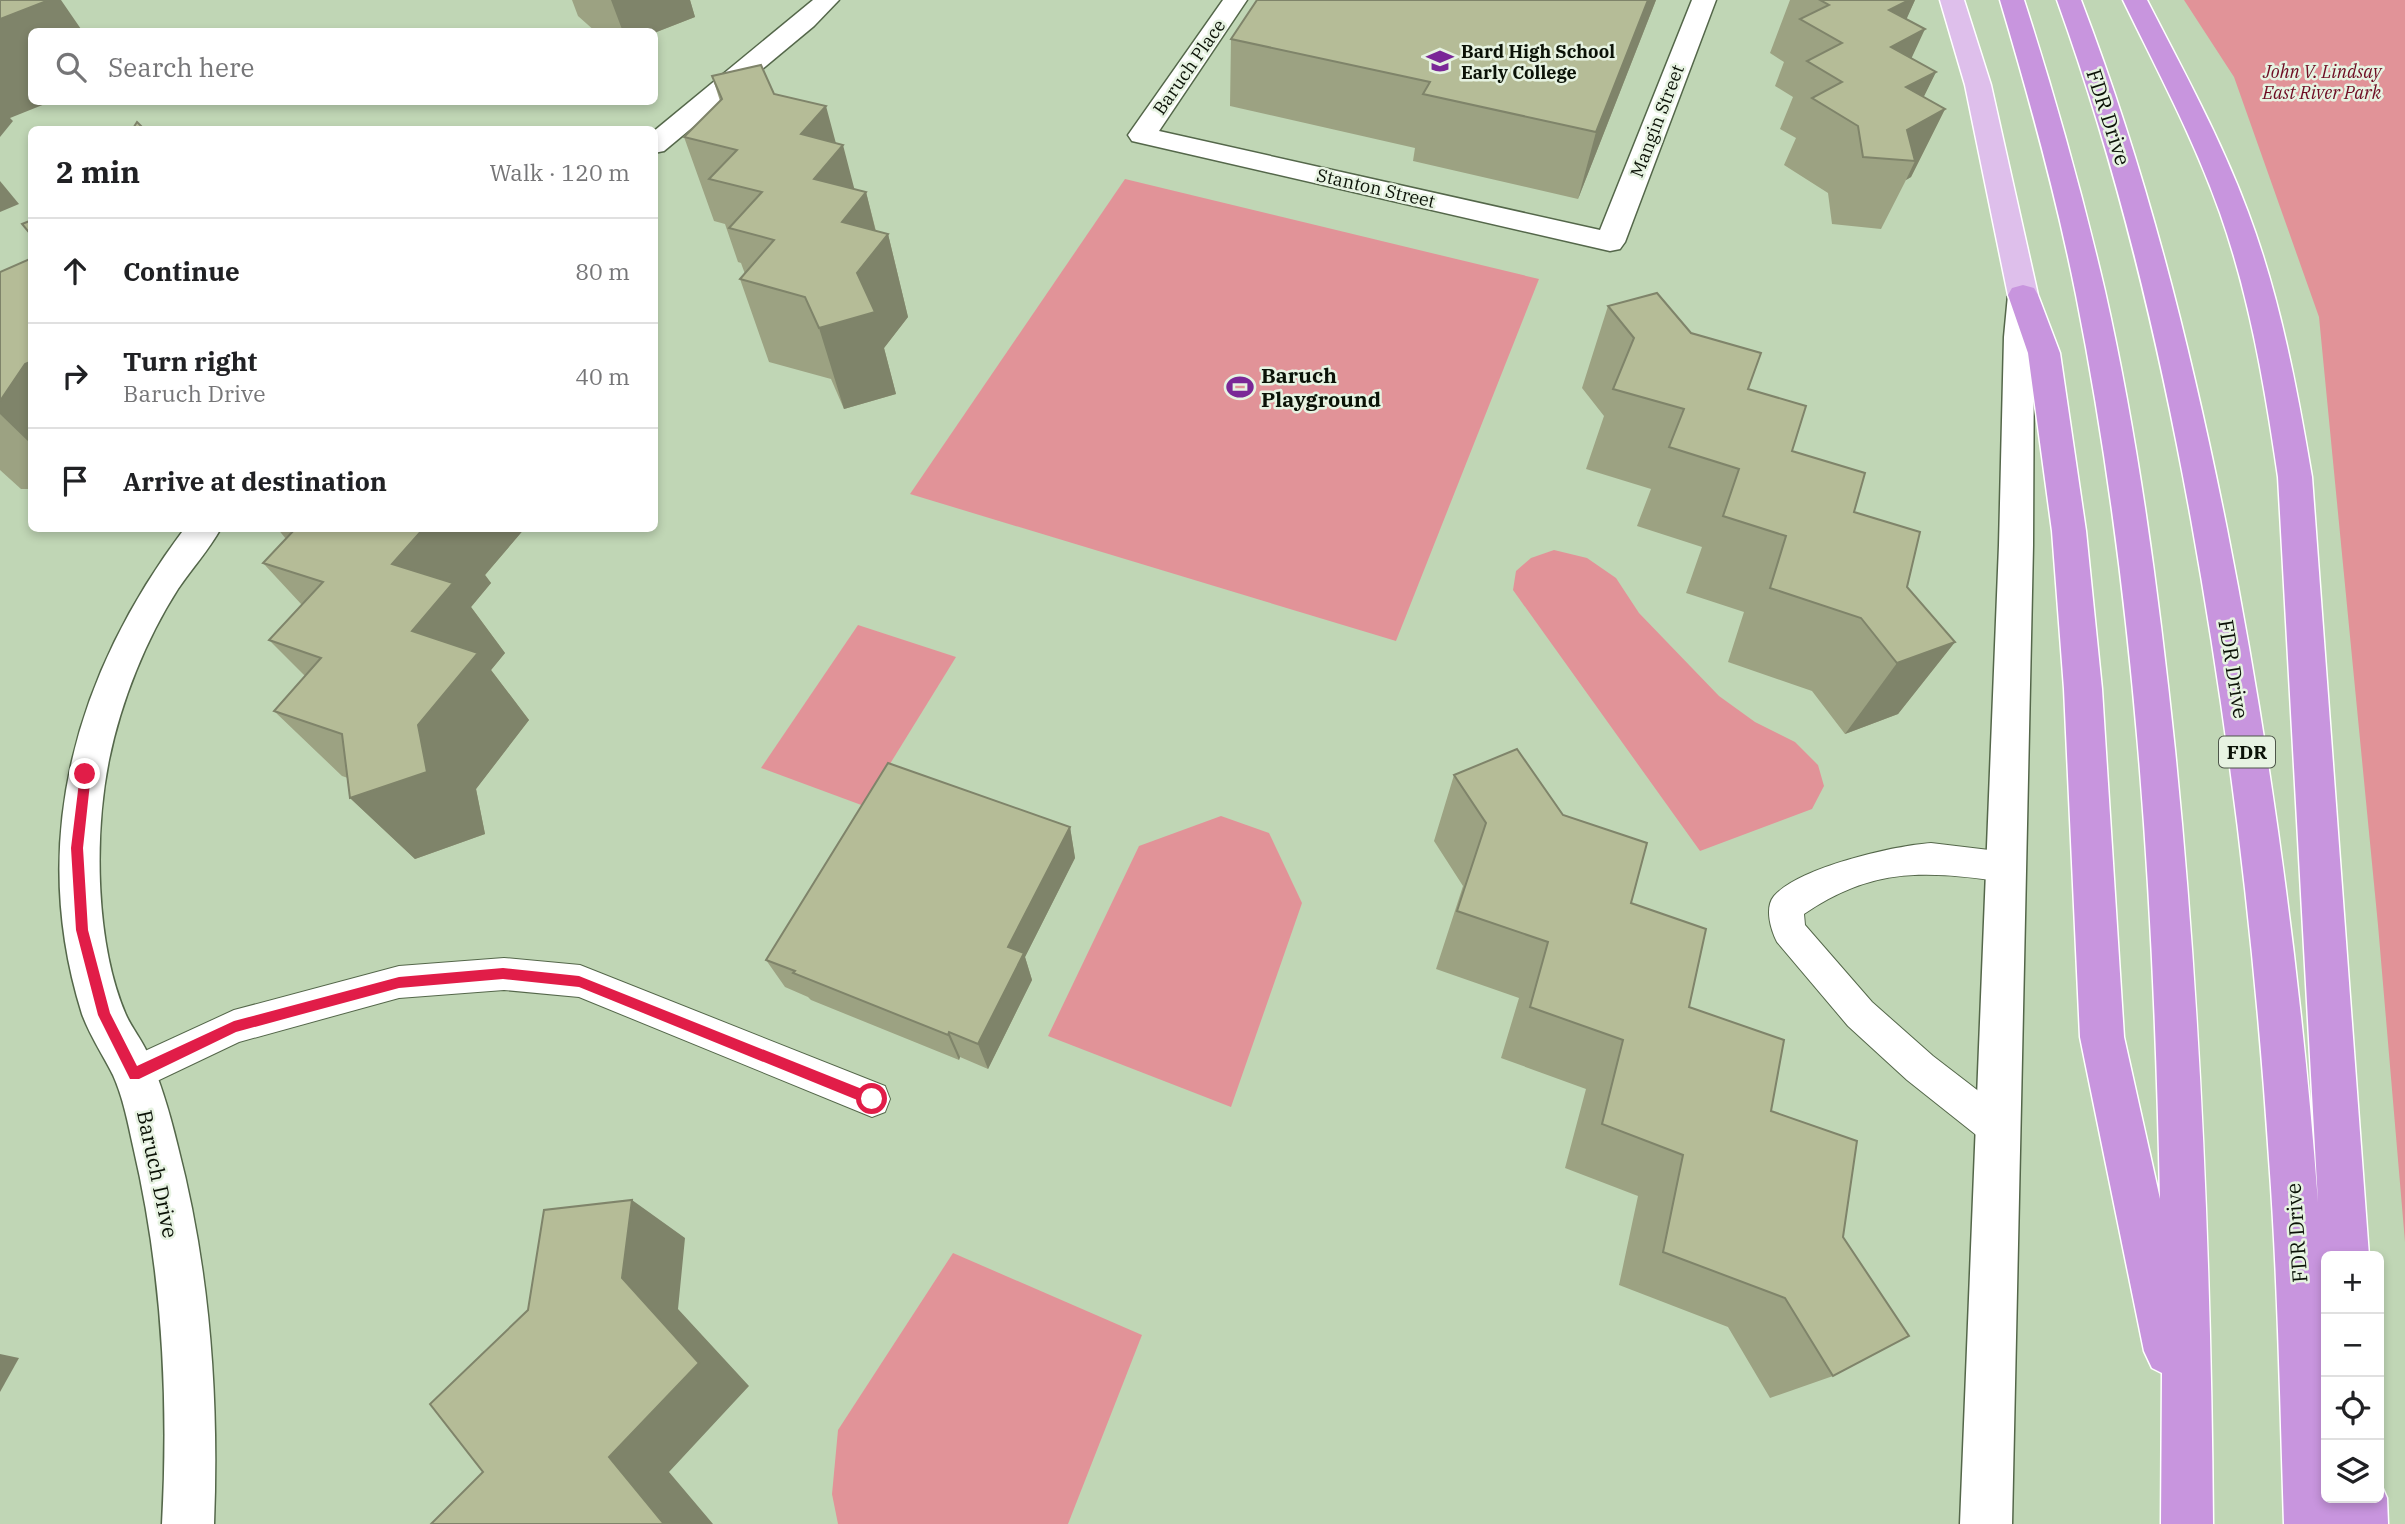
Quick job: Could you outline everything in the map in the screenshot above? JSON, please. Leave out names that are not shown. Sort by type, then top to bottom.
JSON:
[{"type":"highway","points":[[2012,0],[2058,150],[2105,353],[2143,609],[2174,950],[2182,1167],[2187,1524]]},
{"type":"highway","name":"FDR Drive","points":[[2069,0],[2131,186],[2158,283],[2189,420],[2235,664],[2259,833],[2280,1024],[2299,1259],[2310,1524]]},
{"type":"highway","points":[[2135,0],[2200,132],[2232,208],[2258,294],[2286,420],[2295,477],[2345,1251]]},
{"type":"highway","points":[[2023,295],[2043,353],[2069,531],[2083,688],[2102,1037],[2187,1439]]},
{"type":"highway","points":[[2361,1503],[2362,1524]]},
{"type":"main road","points":[[1952,0],[1980,98],[2023,295]]},
{"type":"street","points":[[658,142],[827,0]]},
{"type":"street","name":"Baruch Place","points":[[1142,135],[1235,0]]},
{"type":"street","name":"Mangin Street","points":[[1610,242],[1704,0]]},
{"type":"street","name":"Stanton Street","points":[[1142,135],[1610,242]]},
{"type":"street","points":[[1986,1524],[2016,545],[2019,337],[2023,295]]},
{"type":"street","name":"Baruch Drive","points":[[188,1524],[192,1469],[184,1298],[157,1155],[135,1074],[104,1015],[82,930],[77,848],[85,774],[105,702],[139,626],[201,532]]},
{"type":"lane","points":[[1998,1129],[1920,1068],[1860,1014],[1788,931],[1786,907],[1806,893],[1863,869],[1931,858],[2006,867]]},
{"type":"lane","points":[[135,1074],[234,1027],[399,982],[503,974],[579,981],[872,1099]]},
{"type":"green space","name":"John V. Lindsay East River Park","points":[[2184,0],[2405,0],[2405,1242],[2378,925],[2319,317],[2234,77]]},
{"type":"green space","name":"Baruch Playground","points":[[1125,179],[1539,279],[1396,641],[910,494]]},
{"type":"green space","points":[[1554,550],[1587,558],[1616,578],[1639,613],[1719,696],[1755,722],[1795,742],[1818,765],[1824,786],[1812,809],[1700,851],[1513,590],[1516,571],[1531,558]]},
{"type":"green space","points":[[858,625],[956,657],[864,806],[761,768]]},
{"type":"green space","points":[[1221,816],[1269,833],[1302,903],[1231,1107],[1048,1036],[1139,846]]},
{"type":"green space","points":[[953,1253],[1142,1335],[1068,1524],[838,1524],[832,1494],[838,1430]]},
{"type":"building","points":[[0,0],[49,0],[0,19]]},
{"type":"building","points":[[1257,0],[1648,0],[1596,132],[1423,94],[1430,82],[1231,39]]},
{"type":"building","points":[[1820,0],[1909,0],[1889,10],[1925,29],[1891,47],[1936,72],[1906,87],[1945,109],[1907,130],[1915,161],[1863,157],[1858,126],[1812,98],[1842,82],[1807,61],[1842,43],[1800,19],[1829,5]]},
{"type":"building","points":[[761,65],[774,94],[826,106],[801,134],[843,145],[814,179],[866,192],[842,222],[888,234],[857,273],[875,312],[819,328],[805,297],[740,279],[774,240],[729,228],[762,192],[709,179],[737,150],[684,137],[722,99],[712,76]]},
{"type":"building","points":[[28,260],[28,363],[0,401],[0,272]]},
{"type":"building","points":[[1657,293],[1691,333],[1761,353],[1748,389],[1806,406],[1792,451],[1865,473],[1854,512],[1920,532],[1907,587],[1955,642],[1897,663],[1861,618],[1770,588],[1786,536],[1723,516],[1739,469],[1669,447],[1684,409],[1613,389],[1634,338],[1608,306]]},
{"type":"building","points":[[292,532],[420,532],[392,564],[453,583],[412,631],[478,653],[418,725],[427,772],[350,798],[342,734],[274,711],[321,658],[269,640],[323,582],[263,563]]},
{"type":"building","points":[[1517,749],[1563,815],[1647,843],[1631,903],[1706,929],[1689,1007],[1784,1040],[1771,1111],[1857,1141],[1843,1237],[1909,1336],[1833,1376],[1785,1298],[1663,1252],[1683,1155],[1602,1124],[1623,1040],[1530,1007],[1548,942],[1457,911],[1486,823],[1454,775]]},
{"type":"building","points":[[888,763],[1070,827],[1008,947],[1024,953],[978,1044],[949,1032],[948,1035],[766,960]]},
{"type":"building","points":[[632,1200],[622,1278],[699,1363],[609,1457],[664,1524],[431,1524],[483,1472],[430,1404],[528,1310],[544,1210]]},
{"type":"place","name":"Bard High School Early College","points":[[1440,61]]},
{"type":"place","name":"Baruch Playground","points":[[1240,387]]},
{"type":"route","points":[[85,774],[77,848],[82,930],[104,1015],[135,1074],[234,1027],[399,982],[503,974],[579,981],[872,1099]]}]
